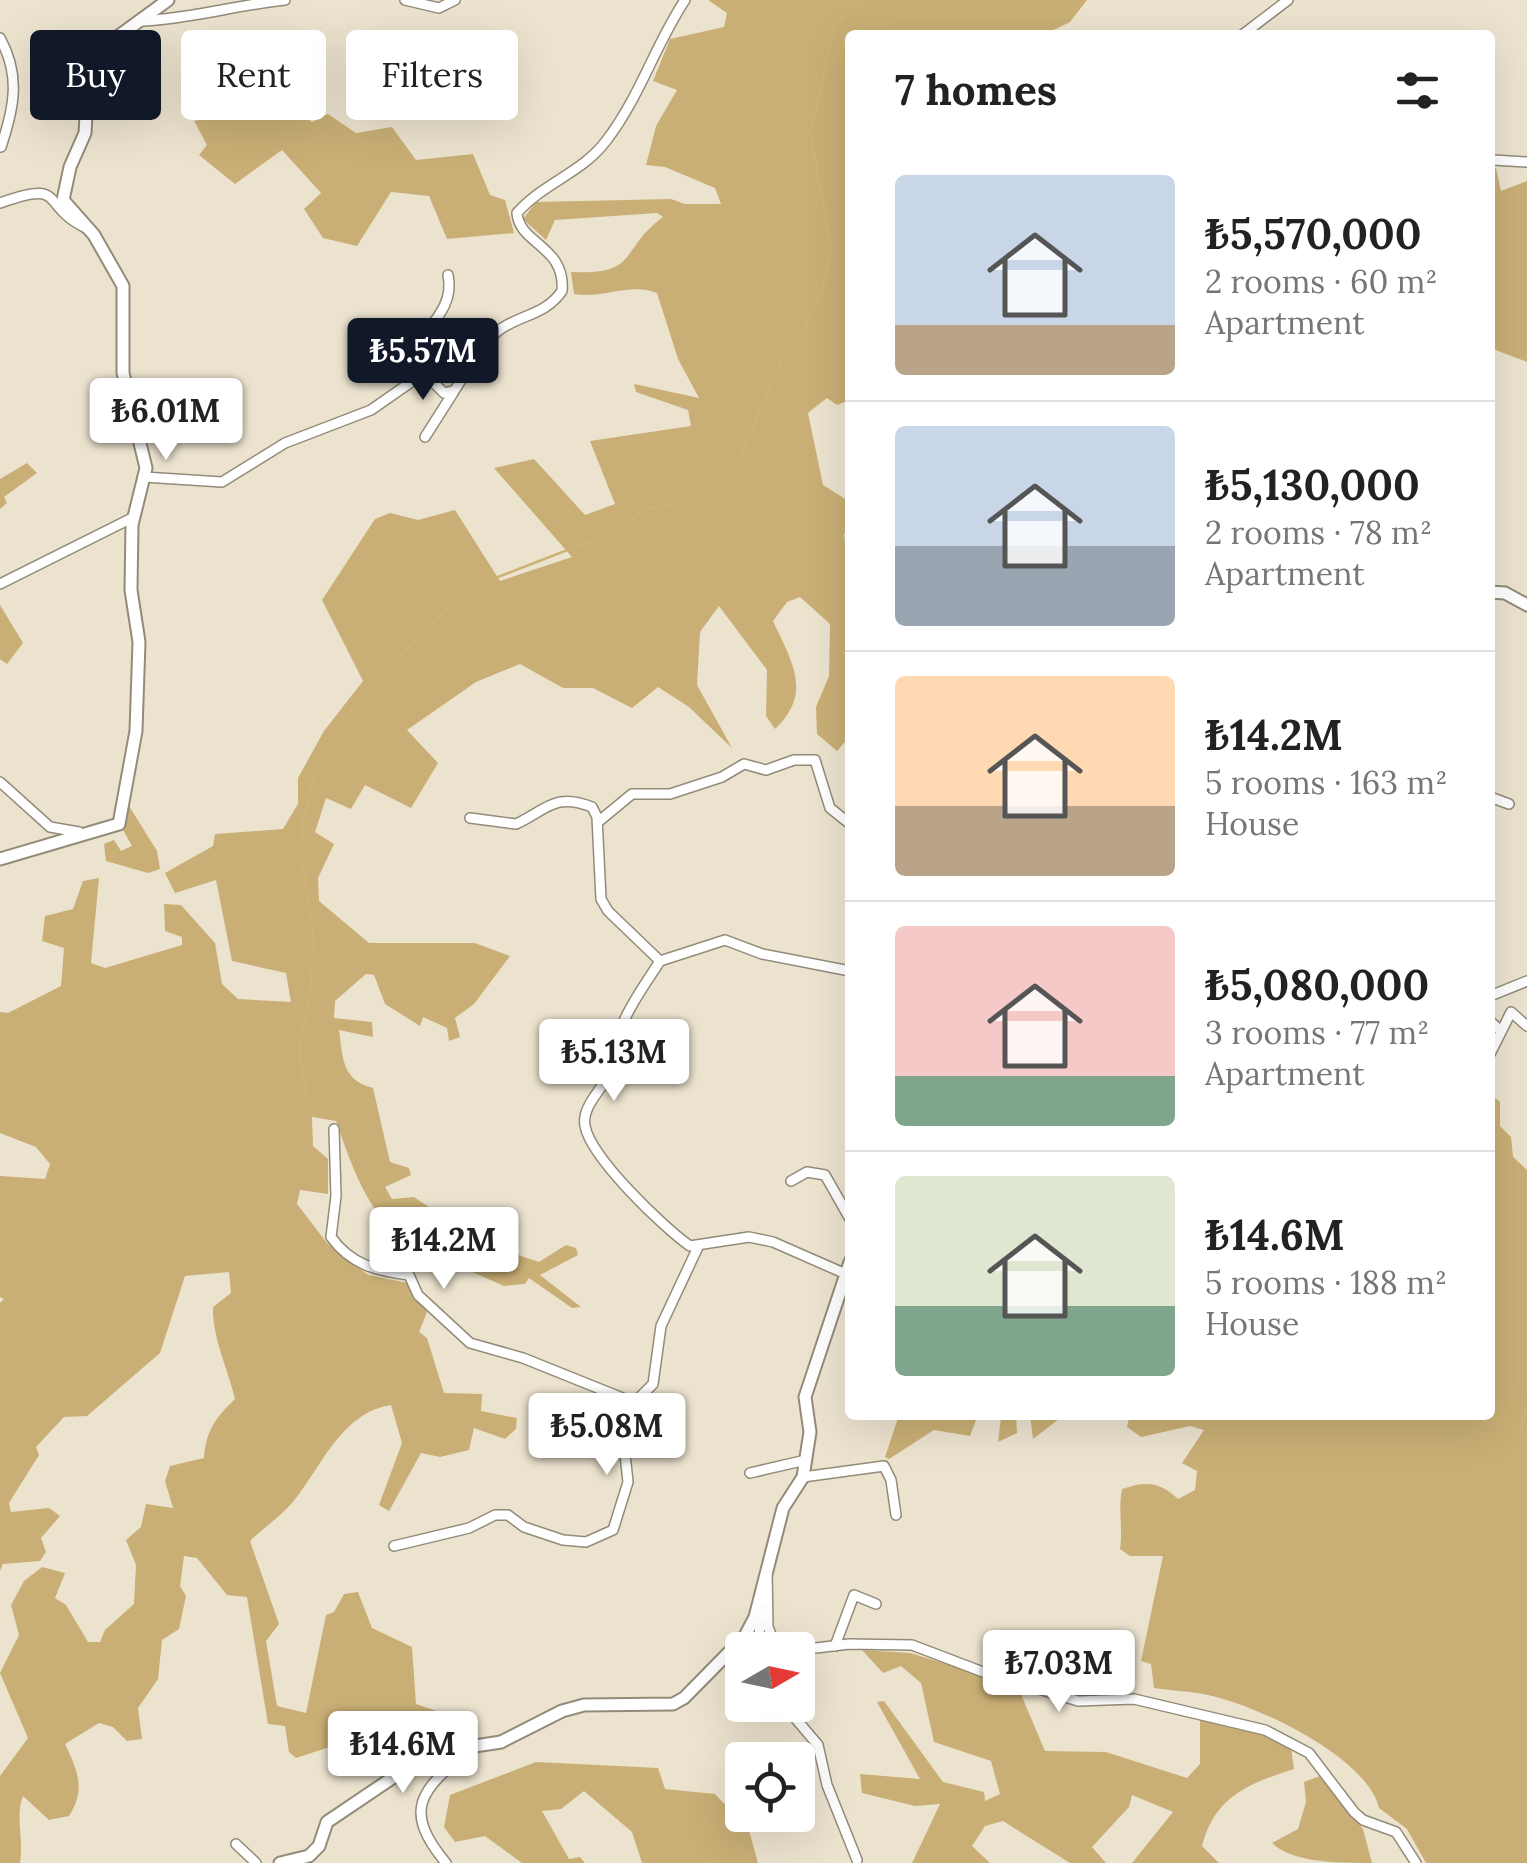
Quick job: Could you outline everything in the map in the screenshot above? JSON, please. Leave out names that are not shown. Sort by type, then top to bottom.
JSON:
[{"type":"street","points":[[0,859],[119,824],[136,731],[140,642],[131,590],[134,516],[146,468],[123,374],[123,286],[89,229],[63,200],[70,166],[85,133],[88,81],[116,38],[168,0]]},
{"type":"street","points":[[141,21],[180,19],[242,4],[286,0]]},
{"type":"street","points":[[405,0],[439,8],[455,0]]},
{"type":"street","points":[[424,436],[476,354],[502,328],[544,310],[562,291],[560,267],[544,245],[522,229],[517,213],[534,195],[583,167],[607,140],[650,72],[666,28],[685,0]]},
{"type":"street","points":[[1249,30],[1288,0]]},
{"type":"street","points":[[0,38],[14,69],[15,94],[2,148]]},
{"type":"street","points":[[1495,160],[1527,162]]},
{"type":"street","points":[[0,203],[38,192],[49,193],[76,223],[89,229]]},
{"type":"street","points":[[448,276],[452,292],[419,342],[424,373],[444,393],[454,391]]},
{"type":"street","points":[[144,477],[222,482],[285,443],[371,410],[424,373]]},
{"type":"street","points":[[0,584],[134,516]]},
{"type":"street","points":[[1495,592],[1505,593],[1527,605]]},
{"type":"street","points":[[598,822],[632,794],[670,794],[722,777],[744,764],[766,770],[807,758],[815,760],[830,808],[845,820]]},
{"type":"street","points":[[0,782],[50,827],[98,831]]},
{"type":"street","points":[[1495,800],[1509,804]]},
{"type":"street","points":[[470,818],[516,824],[545,804],[564,801],[592,807],[598,822],[601,899],[640,945],[660,961]]},
{"type":"street","points":[[845,970],[762,954],[725,940],[660,961],[616,1042],[610,1073],[592,1101],[585,1130],[651,1214],[698,1247],[750,1237],[845,1267]]},
{"type":"street","points":[[1495,994],[1527,981]]},
{"type":"street","points":[[1495,1044],[1512,1012],[1527,1026]]},
{"type":"street","points":[[1495,1026],[1501,1031]]},
{"type":"street","points":[[334,1129],[336,1196],[331,1237],[338,1246],[383,1274],[409,1275],[418,1296],[470,1344],[523,1358],[635,1403]]},
{"type":"street","points":[[791,1181],[806,1172],[826,1175],[845,1209]]},
{"type":"street","points":[[394,1546],[469,1528],[495,1515],[508,1516],[524,1527],[564,1540],[586,1542],[613,1530],[626,1494],[622,1426],[635,1403],[651,1390],[661,1326],[698,1247]]},
{"type":"street","points":[[280,1863],[309,1856],[319,1846],[326,1822],[407,1768],[475,1746],[502,1742],[562,1711],[584,1705],[655,1706],[684,1698],[745,1636],[782,1508],[803,1476],[810,1432],[806,1396],[845,1277]]},
{"type":"street","points":[[750,1473],[806,1460]]},
{"type":"street","points":[[803,1476],[884,1466],[891,1480],[896,1516]]},
{"type":"street","points":[[766,1568],[771,1582],[768,1628],[774,1644],[912,1644],[983,1672],[1078,1700],[1134,1699],[1265,1730],[1309,1752],[1354,1812],[1396,1832],[1416,1863]]},
{"type":"street","points":[[759,1632],[760,1592]]},
{"type":"street","points":[[834,1646],[852,1617],[854,1595],[876,1604]]},
{"type":"street","points":[[798,1722],[818,1745],[827,1785],[857,1860]]},
{"type":"street","points":[[446,1863],[423,1836],[419,1808],[424,1794],[475,1746]]},
{"type":"street","points":[[236,1844],[256,1863]]},
{"type":"shaded area","points":[[708,0],[1087,0],[1070,22],[1053,30],[845,30],[845,402],[837,405],[827,398],[808,413],[823,485],[845,499],[845,742],[837,751],[817,734],[816,707],[829,676],[830,624],[800,597],[787,602],[773,621],[792,664],[796,690],[787,716],[775,729],[766,716],[767,670],[719,606],[700,632],[697,685],[732,748],[689,707],[658,687],[632,708],[593,688],[563,688],[520,664],[476,682],[407,730],[438,763],[411,808],[365,785],[351,809],[326,798],[315,832],[334,844],[318,878],[319,901],[369,943],[475,943],[510,956],[474,1004],[455,1018],[460,1037],[449,1041],[447,1028],[423,1017],[420,1026],[385,1004],[374,975],[366,974],[335,1001],[334,1018],[372,1022],[373,1037],[339,1030],[343,1059],[350,1074],[373,1088],[390,1162],[409,1168],[411,1175],[385,1187],[392,1199],[414,1197],[473,1234],[539,1262],[566,1245],[576,1248],[578,1255],[540,1275],[581,1307],[572,1308],[529,1278],[525,1284],[504,1286],[463,1268],[461,1259],[441,1246],[426,1265],[369,1200],[336,1121],[312,1117],[313,1146],[328,1159],[328,1194],[300,1190],[297,1204],[327,1243],[368,1275],[408,1283],[427,1312],[419,1332],[427,1338],[444,1393],[482,1394],[481,1411],[517,1418],[516,1429],[505,1439],[474,1428],[469,1450],[440,1457],[421,1453],[389,1511],[379,1505],[402,1443],[391,1405],[373,1410],[345,1431],[292,1503],[250,1541],[279,1624],[266,1641],[277,1706],[306,1713],[326,1615],[334,1612],[344,1594],[358,1592],[372,1628],[412,1647],[416,1704],[439,1712],[433,1724],[359,1717],[348,1741],[296,1758],[289,1752],[285,1726],[268,1724],[247,1597],[227,1595],[197,1558],[184,1556],[180,1586],[186,1596],[179,1629],[162,1640],[158,1679],[138,1708],[142,1739],[127,1741],[113,1727],[99,1723],[65,1744],[78,1780],[74,1807],[69,1816],[49,1820],[23,1796],[20,1863],[0,1863],[0,1776],[28,1738],[0,1673],[19,1635],[11,1605],[24,1581],[42,1567],[65,1573],[55,1598],[66,1605],[88,1642],[100,1642],[105,1630],[134,1604],[136,1565],[126,1540],[141,1527],[146,1504],[173,1508],[165,1481],[170,1466],[204,1458],[213,1426],[235,1399],[213,1318],[213,1307],[231,1293],[229,1272],[185,1276],[160,1353],[87,1416],[64,1417],[36,1447],[39,1455],[9,1503],[11,1512],[49,1508],[60,1516],[41,1538],[46,1552],[40,1561],[3,1564],[0,1571],[0,1303],[4,1299],[0,1297],[0,1176],[45,1179],[50,1164],[36,1147],[0,1133],[0,1012],[8,1013],[61,986],[64,948],[42,941],[45,916],[73,909],[83,881],[99,878],[91,963],[105,968],[182,945],[182,937],[165,931],[164,904],[181,905],[215,943],[222,984],[238,999],[291,1002],[286,973],[232,961],[216,880],[175,893],[165,873],[213,846],[215,834],[283,829],[298,804],[298,778],[324,731],[363,681],[322,600],[375,519],[390,513],[418,520],[455,510],[500,581],[572,557],[494,468],[534,459],[585,515],[615,504],[590,441],[691,426],[688,410],[636,392],[634,384],[699,398],[678,359],[657,293],[637,289],[574,294],[571,272],[593,272],[619,265],[663,217],[657,213],[555,220],[546,240],[523,219],[536,202],[671,199],[685,204],[721,204],[715,188],[665,167],[646,165],[656,126],[677,90],[653,81],[670,39],[724,27],[727,13]]},
{"type":"shaded area","points":[[328,114],[356,133],[392,127],[416,160],[473,154],[490,195],[505,200],[514,233],[447,239],[429,196],[391,192],[357,246],[323,238],[304,209],[321,193],[282,150],[235,184],[199,155],[207,145],[194,121],[312,122],[326,120]]},
{"type":"shaded area","points":[[1495,168],[1501,191],[1527,181],[1527,362],[1495,350]]},
{"type":"shaded area","points":[[27,463],[37,473],[4,497],[7,503],[0,509],[0,479]]},
{"type":"shaded area","points":[[0,605],[23,643],[7,664],[0,659]]},
{"type":"shaded area","points":[[129,806],[157,851],[160,869],[148,873],[106,861],[104,844],[114,840],[121,851],[132,846],[122,828]]},
{"type":"shaded area","points":[[1495,1098],[1500,1102],[1500,1126],[1511,1137],[1513,1157],[1527,1170],[1527,1863],[1426,1863],[1407,1829],[1379,1808],[1371,1789],[1355,1771],[1308,1736],[1229,1701],[1154,1688],[1151,1664],[1141,1661],[1163,1556],[1130,1556],[1120,1549],[1122,1489],[1145,1484],[1158,1486],[1178,1499],[1195,1490],[1197,1471],[1182,1463],[1204,1430],[1190,1426],[1141,1437],[1127,1427],[1129,1420],[1495,1420]]},
{"type":"shaded area","points":[[897,1420],[976,1420],[970,1436],[934,1430],[889,1459],[885,1457]]},
{"type":"shaded area","points":[[1001,1420],[1016,1420],[1017,1433],[998,1442]]},
{"type":"shaded area","points":[[1031,1420],[1058,1420],[1033,1439]]},
{"type":"shaded area","points":[[862,1650],[910,1653],[1017,1685],[1045,1751],[1106,1752],[1187,1778],[1200,1764],[1200,1718],[1252,1730],[1291,1748],[1294,1769],[1248,1787],[1215,1815],[1202,1846],[1219,1863],[1132,1863],[1173,1812],[1132,1795],[1129,1807],[1092,1847],[1106,1863],[1070,1863],[1003,1821],[985,1826],[972,1846],[990,1863],[912,1863],[940,1804],[915,1806],[862,1793],[860,1774],[920,1779],[877,1702],[884,1701],[943,1782],[984,1792],[985,1801],[1000,1794],[991,1761],[934,1742],[921,1683],[901,1666],[883,1673]]},
{"type":"shaded area","points":[[536,1762],[658,1768],[665,1789],[715,1794],[725,1805],[725,1832],[750,1832],[758,1863],[642,1863],[632,1832],[584,1791],[561,1809],[542,1811],[569,1859],[580,1857],[585,1863],[522,1863],[485,1836],[455,1842],[444,1827],[450,1795]]},
{"type":"shaded area","points":[[1320,1776],[1363,1829],[1372,1863],[1304,1858],[1272,1843],[1298,1829],[1306,1802],[1304,1782]]},
{"type":"waterway","points":[[307,1100],[299,1049],[311,988],[313,931],[301,856],[303,822],[313,780],[354,708],[423,631],[462,596],[498,577],[619,530],[644,509],[668,505],[689,508],[709,497],[740,458],[780,363],[799,338],[822,293],[831,249],[810,132],[835,26],[862,0]]}]
